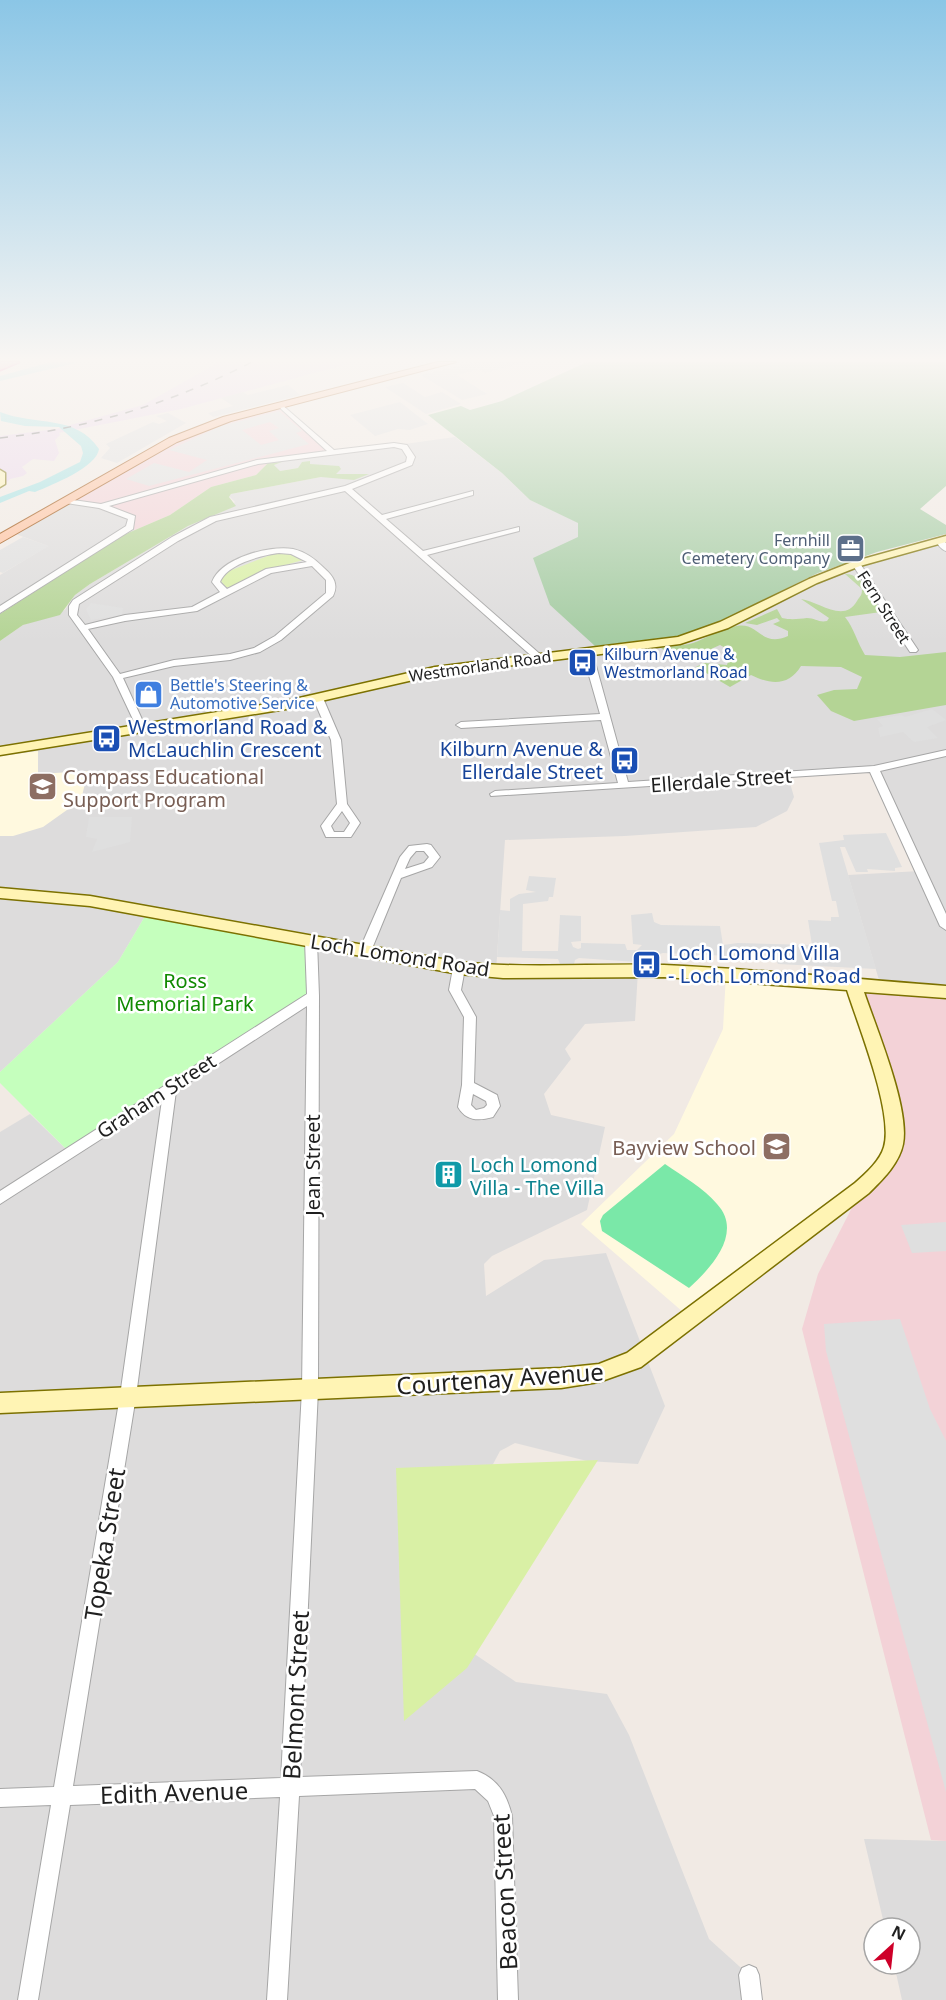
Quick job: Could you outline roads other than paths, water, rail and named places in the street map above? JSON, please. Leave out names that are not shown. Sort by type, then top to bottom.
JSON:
[{"type":"main road","points":[[0,539],[148,455]]},
{"type":"street","points":[[101,506],[257,462],[307,455]]},
{"type":"street","points":[[141,728],[118,677],[73,615],[76,602],[200,525],[229,513],[305,499],[346,488],[400,468],[411,460],[408,455]]},
{"type":"street","points":[[0,473],[0,484]]},
{"type":"street","points":[[346,488],[538,657]]},
{"type":"street","points":[[380,518],[470,493]]},
{"type":"street","points":[[0,610],[132,524],[132,518],[101,506],[69,501]]},
{"type":"street","points":[[421,554],[516,529]]},
{"type":"street","name":"Westmorland Road","points":[[0,751],[318,698],[410,675],[681,640],[724,625],[813,581],[856,564],[944,543]]},
{"type":"street","points":[[118,677],[182,662],[241,655],[270,644],[331,591],[331,580],[314,563],[293,551],[267,553],[219,573],[216,582],[226,594]]},
{"type":"street","points":[[83,628],[125,618],[188,610],[226,594],[269,571],[314,563]]},
{"type":"street","name":"Fern Street","points":[[856,564],[913,651]]},
{"type":"street","points":[[586,651],[624,786]]},
{"type":"street","points":[[318,698],[336,740],[342,804]]},
{"type":"street","points":[[461,725],[605,717]]},
{"type":"street","name":"Ellerdale Street","points":[[495,794],[874,769],[946,753]]},
{"type":"street","points":[[874,769],[946,926]]},
{"type":"street","points":[[365,951],[397,876]]},
{"type":"street","name":"Loch Lomond Road","points":[[0,893],[90,901],[459,968],[503,972],[664,971],[946,992]]},
{"type":"street","name":"Jean Street","points":[[310,1390],[313,996],[311,941]]},
{"type":"street","points":[[459,968],[454,990],[470,1017],[468,1085]]},
{"type":"street","name":"Courtenay Avenue","points":[[0,1403],[584,1376],[616,1369],[650,1349],[862,1188],[885,1164],[894,1141],[893,1117],[853,984]]},
{"type":"street","name":"Graham Street","points":[[0,1198],[170,1086],[313,996]]},
{"type":"street","name":"Topeka Street","points":[[28,2000],[128,1396],[170,1086]]},
{"type":"street","name":"Belmont Street","points":[[277,2000],[291,1788],[310,1390]]},
{"type":"street","name":"Edith Avenue","points":[[0,1798],[291,1788],[465,1779],[477,1780],[490,1787]]},
{"type":"street","name":"Beacon Street","points":[[490,1787],[499,1800],[503,1816],[508,2000]]},
{"type":"street","points":[[749,1975],[752,2000]]},
{"type":"water","points":[[82,455],[96,455],[82,469],[62,480],[35,492],[29,491],[0,503],[0,497],[40,482],[80,462]]},
{"type":"place","name":"Fernhill Cemetery Company","points":[[851,549]]},
{"type":"place","name":"Kilburn Avenue & Westmorland Road","points":[[583,663]]},
{"type":"place","name":"Bettle's Steering & Automotive Service","points":[[149,694]]},
{"type":"place","name":"Westmorland Road & McLauchlin Crescent","points":[[107,738]]},
{"type":"place","name":"Kilburn Avenue & Ellerdale Street","points":[[624,760]]},
{"type":"place","name":"Compass Educational Support Program","points":[[42,787]]},
{"type":"place","name":"Loch Lomond Villa - Loch Lomond Road","points":[[647,964]]},
{"type":"place","name":"Bayview School","points":[[777,1147]]},
{"type":"place","name":"Loch Lomond Villa - The Villa","points":[[449,1175]]},
{"type":"park label","name":"Ross Memorial Park","points":[[185,992]]}]
